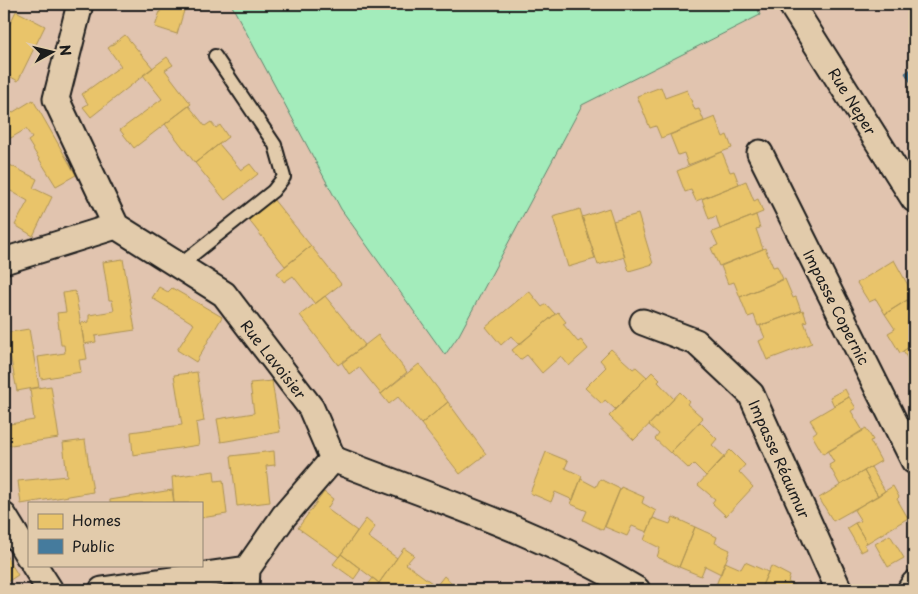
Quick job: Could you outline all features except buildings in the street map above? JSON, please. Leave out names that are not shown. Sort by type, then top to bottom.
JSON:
[{"type":"street","points":[[4,261],[116,226],[56,98],[80,4]]},
{"type":"street","name":"Rue Neper","points":[[791,4],[914,199]]},
{"type":"street","name":"Impasse Copernic","points":[[760,153],[914,460]]},
{"type":"street","name":"Rue Lavoisier","points":[[116,226],[224,294],[311,408],[333,459]]},
{"type":"street","name":"Impasse Réaumur","points":[[643,322],[696,342],[751,394],[839,590]]},
{"type":"street","points":[[102,590],[247,580],[284,516],[333,459],[601,568],[636,590]]},
{"type":"street","points":[[4,516],[28,555]]},
{"type":"street","points":[[35,566],[50,590]]},
{"type":"street","points":[[910,590],[914,584]]},
{"type":"lane","points":[[180,265],[273,191],[284,177],[275,145],[215,56]]},
{"type":"green space","points":[[231,4],[756,4],[760,15],[582,105],[459,335],[445,355],[341,209]]}]
